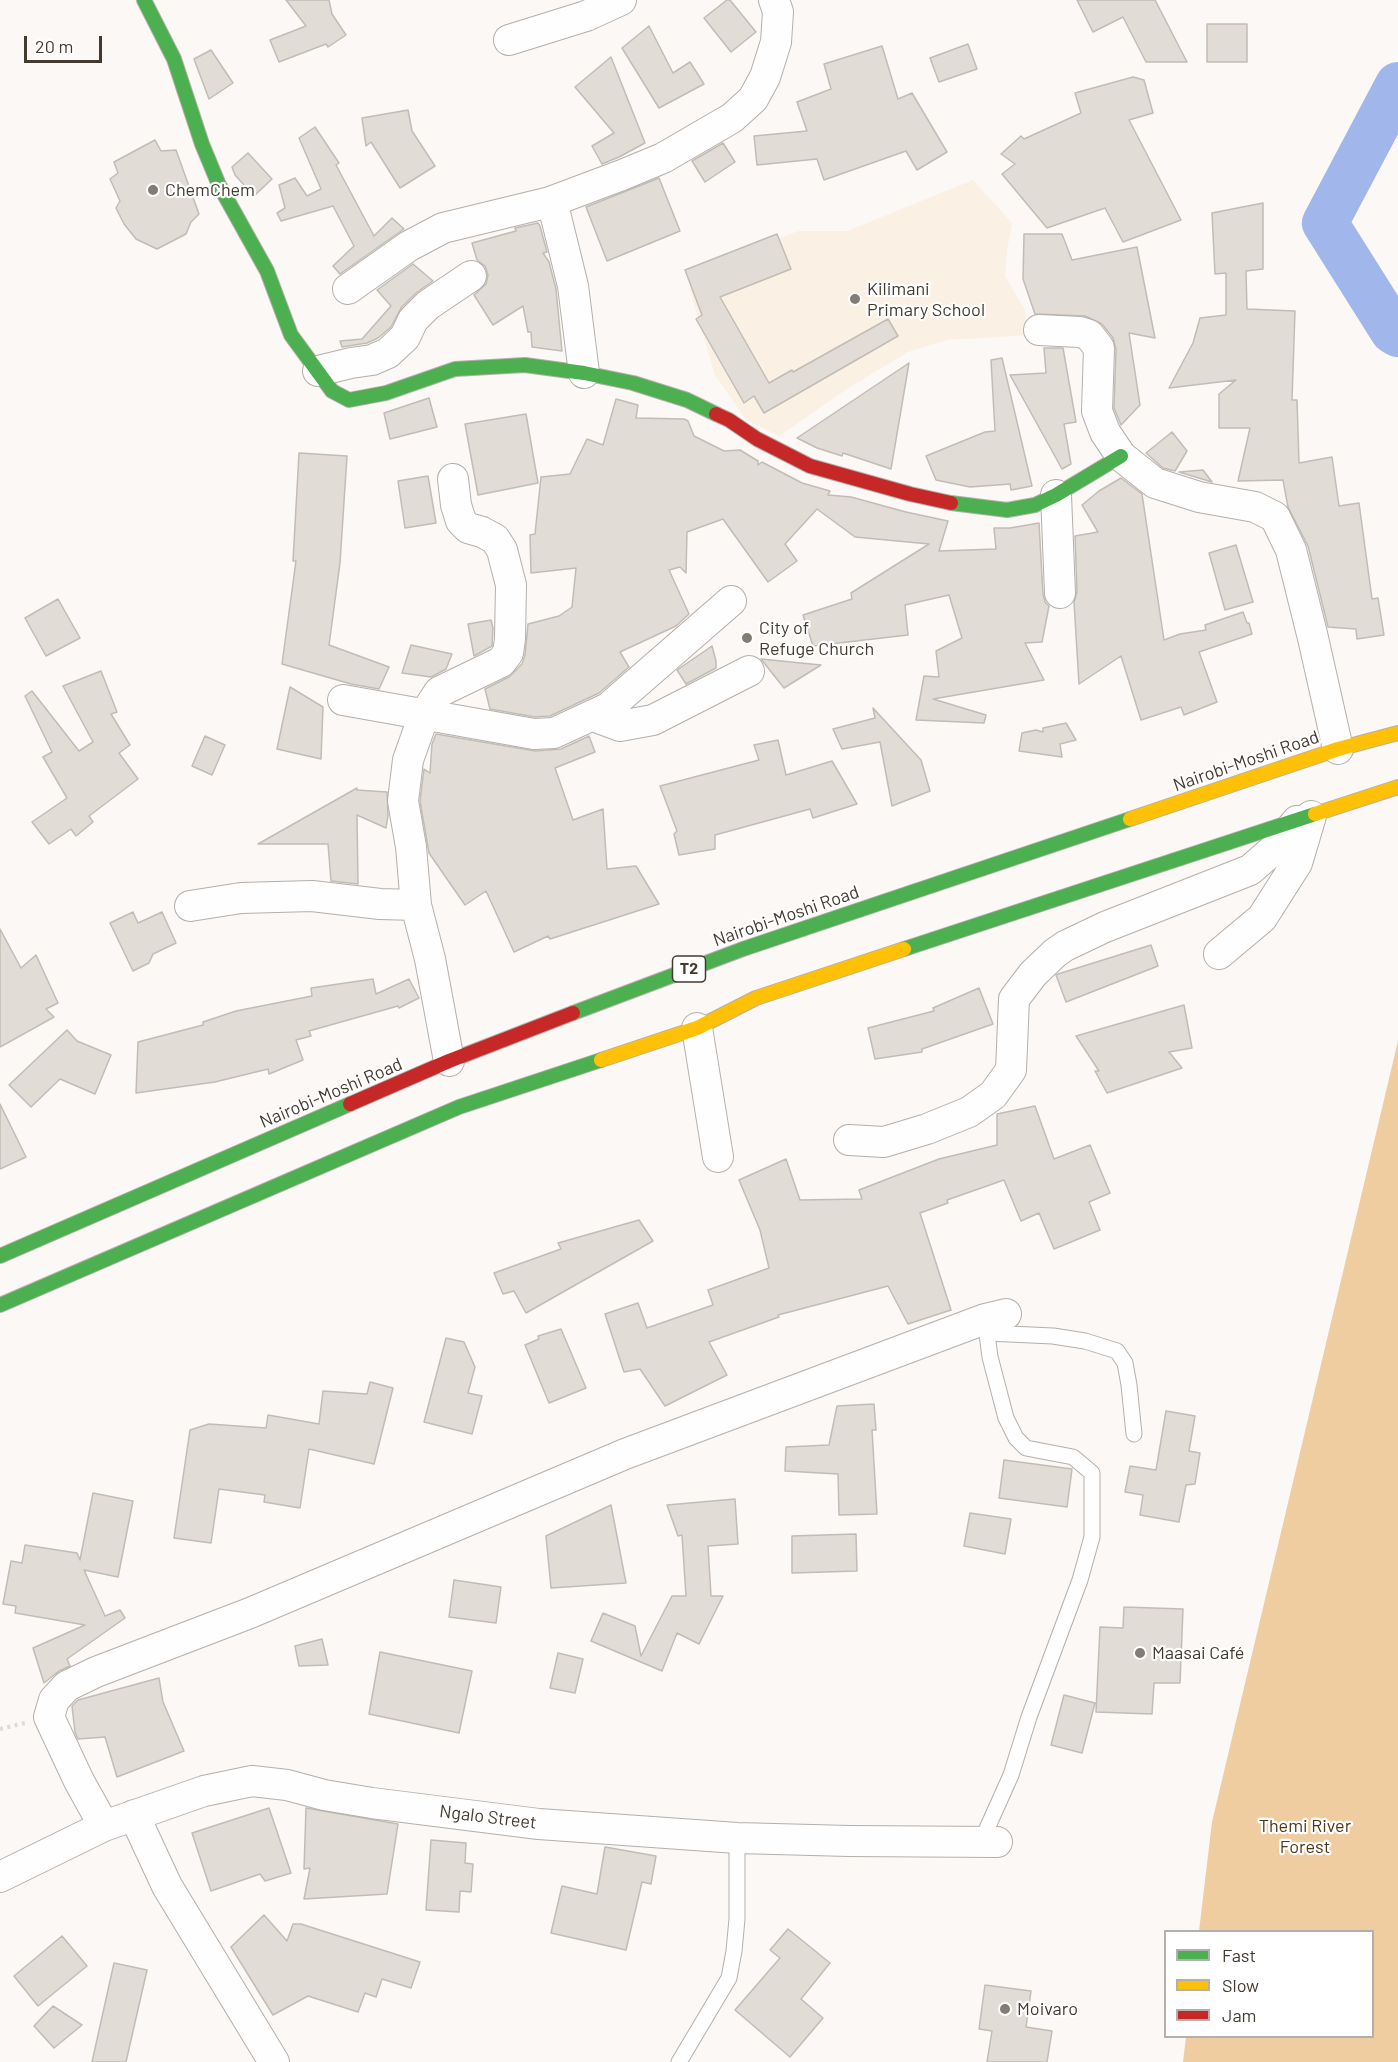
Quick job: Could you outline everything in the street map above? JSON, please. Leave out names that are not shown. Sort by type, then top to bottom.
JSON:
[{"type":"main road","points":[[144,0],[174,59],[202,144],[219,184],[267,271],[291,335],[332,391],[349,400],[386,393],[455,369],[525,365],[584,373],[633,383],[687,400],[729,420],[758,439],[810,466],[910,494],[967,506],[1007,510],[1035,505],[1121,456]]},
{"type":"main road","name":"Nairobi-Moshi Road","points":[[0,1256],[449,1061],[660,979],[1338,749],[1398,733]]},
{"type":"main road","points":[[0,1305],[459,1107],[697,1028],[756,998],[1398,787]]},
{"type":"street","points":[[508,40],[586,16],[621,0]]},
{"type":"street","points":[[348,290],[409,246],[443,228],[550,202],[622,176],[663,158],[732,118],[753,99],[765,77],[776,42],[784,4]]},
{"type":"street","points":[[550,202],[556,217],[573,286],[584,373]]},
{"type":"street","points":[[318,372],[372,360],[388,353],[405,337],[413,320],[428,305],[471,276]]},
{"type":"street","points":[[1039,330],[1080,332],[1089,335],[1099,348],[1097,411],[1105,432],[1121,456],[1155,483],[1199,497],[1255,507],[1275,517],[1291,550],[1338,749]]},
{"type":"street","points":[[449,1061],[430,959],[416,904],[411,847],[403,801],[408,760],[424,715],[439,692],[501,662],[508,653],[511,585],[502,550],[495,539],[468,528],[461,521],[456,505],[453,479]]},
{"type":"street","points":[[1056,495],[1060,593]]},
{"type":"street","points":[[343,700],[534,734],[555,733],[608,708],[732,601]]},
{"type":"street","points":[[593,716],[620,726],[653,720],[749,671]]},
{"type":"street","points":[[1219,954],[1262,918],[1297,863],[1304,818]]},
{"type":"street","points":[[849,1140],[884,1142],[927,1129],[969,1112],[993,1095],[1011,1070],[1014,999],[1033,974],[1055,953],[1090,934],[1250,870],[1304,818]]},
{"type":"street","points":[[190,906],[242,898],[312,896],[380,904],[416,904]]},
{"type":"street","points":[[697,1028],[718,1157]]},
{"type":"street","points":[[104,1826],[79,1781],[49,1717],[54,1700],[67,1686],[96,1672],[261,1608],[625,1454],[992,1322]]},
{"type":"street","name":"Ngalo Street","points":[[0,1877],[104,1826],[204,1791],[252,1781],[288,1785],[324,1795],[372,1803],[527,1823],[737,1838],[989,1842]]},
{"type":"street","points":[[134,1815],[167,1886],[274,2062]]},
{"type":"lane","points":[[989,1842],[1029,1717],[1080,1580],[1092,1538],[1092,1473],[1073,1457],[1026,1448],[1016,1438],[1006,1418],[990,1357],[992,1322],[1085,1341],[1117,1351],[1125,1363],[1134,1434]]},
{"type":"lane","points":[[679,2062],[729,1978],[737,1919],[737,1838]]},
{"type":"shaded area","name":"Kilimani Primary School","points":[[973,180],[1012,223],[1005,276],[1025,310],[1028,335],[947,340],[908,352],[850,387],[779,436],[746,420],[715,375],[689,288],[761,244],[799,231],[847,231]]},
{"type":"green space","name":"Themi River Forest","points":[[1398,1041],[1398,2062],[1183,2062],[1186,2038],[1374,2038],[1374,1930],[1199,1930],[1212,1822]]},
{"type":"building","points":[[286,0],[329,0],[332,14],[346,35],[328,47],[326,44],[279,62],[270,40],[306,26]]},
{"type":"building","points":[[730,0],[756,32],[731,52],[704,18]]},
{"type":"building","points":[[1077,0],[1155,0],[1187,62],[1146,62],[1123,17],[1093,32]]},
{"type":"building","points":[[1207,24],[1247,24],[1247,62],[1207,62]]},
{"type":"building","points":[[649,26],[673,73],[690,62],[704,84],[659,108],[622,48]]},
{"type":"building","points":[[968,44],[977,69],[939,82],[930,58]]},
{"type":"building","points":[[882,46],[898,99],[912,93],[947,152],[917,170],[906,151],[824,180],[817,159],[757,165],[754,136],[807,131],[797,102],[831,89],[824,64]]},
{"type":"building","points":[[211,50],[233,83],[209,99],[194,59]]},
{"type":"building","points":[[611,57],[645,143],[602,164],[592,146],[614,133],[575,87]]},
{"type":"building","points":[[1133,77],[1144,80],[1153,113],[1129,120],[1181,220],[1123,242],[1105,208],[1047,228],[1002,174],[1015,164],[1001,154],[1021,136],[1024,139],[1081,113],[1075,93]]},
{"type":"building","points":[[408,110],[412,131],[435,166],[400,188],[371,142],[366,146],[362,118]]},
{"type":"building","points":[[315,127],[339,163],[336,165],[374,236],[392,218],[404,229],[340,274],[333,266],[354,246],[333,206],[281,221],[277,213],[285,208],[279,185],[295,178],[307,196],[321,189],[299,138]]},
{"type":"building","name":"ChemChem","points":[[155,140],[161,151],[176,150],[199,214],[191,222],[186,234],[157,249],[136,239],[124,224],[116,208],[120,201],[110,179],[118,173],[114,162]]},
{"type":"building","points":[[723,143],[735,162],[705,182],[692,161]]},
{"type":"building","points":[[248,153],[272,179],[254,196],[235,175],[232,167]]},
{"type":"building","points":[[659,178],[680,231],[607,261],[586,207]]},
{"type":"building","points":[[1263,203],[1263,269],[1246,271],[1247,309],[1295,311],[1292,400],[1297,400],[1299,463],[1332,457],[1339,506],[1359,503],[1372,599],[1378,598],[1384,635],[1357,639],[1356,629],[1328,627],[1308,546],[1288,507],[1283,480],[1238,481],[1250,428],[1219,428],[1219,394],[1236,380],[1169,388],[1193,343],[1200,318],[1226,315],[1226,273],[1215,274],[1212,213]]},
{"type":"building","points":[[538,223],[547,252],[543,253],[549,262],[556,289],[562,351],[532,347],[531,332],[528,332],[523,306],[493,325],[474,295],[486,284],[488,275],[485,266],[477,260],[472,243],[516,231],[515,228]]},
{"type":"building","points":[[777,234],[791,269],[720,297],[769,383],[888,319],[898,336],[764,413],[754,396],[744,403],[696,319],[702,315],[685,270]]},
{"type":"building","points":[[1024,234],[1062,234],[1072,260],[1137,247],[1155,338],[1129,333],[1140,405],[1121,425],[1114,408],[1116,349],[1113,338],[1102,324],[1085,316],[1035,314],[1023,279]]},
{"type":"building","points":[[413,264],[433,281],[401,308],[391,327],[378,338],[367,343],[342,347],[340,341],[362,339],[391,306],[377,290]]},
{"type":"building","points":[[1044,348],[1063,348],[1076,422],[1064,424],[1071,464],[1062,469],[1010,375],[1046,373]]},
{"type":"building","points":[[1002,358],[1032,486],[1011,490],[1010,484],[970,487],[936,480],[926,456],[985,432],[995,431],[991,360]]},
{"type":"building","points":[[909,363],[891,469],[843,453],[842,456],[817,448],[797,438]]},
{"type":"building","points":[[429,398],[437,427],[390,439],[384,413]]},
{"type":"building","points":[[616,399],[638,405],[636,418],[684,419],[688,421],[694,436],[724,451],[740,450],[758,461],[758,465],[762,462],[802,483],[830,491],[828,495],[851,497],[948,521],[939,551],[996,549],[994,528],[1039,523],[1043,594],[1049,606],[1042,642],[1025,643],[1044,680],[933,699],[986,715],[984,723],[916,720],[924,676],[939,677],[936,651],[962,638],[949,595],[905,605],[908,635],[813,646],[803,615],[852,599],[851,593],[929,544],[855,537],[817,509],[785,544],[797,561],[768,582],[723,519],[687,532],[686,573],[680,567],[669,570],[689,614],[676,626],[620,652],[629,667],[599,693],[550,716],[535,717],[490,709],[485,689],[509,677],[522,664],[528,624],[559,616],[572,607],[576,568],[531,573],[530,535],[535,534],[541,477],[570,474],[587,439],[603,445]]},
{"type":"building","points":[[526,414],[538,483],[478,495],[465,424]]},
{"type":"building","points":[[1172,432],[1187,451],[1175,471],[1163,468],[1146,453]]},
{"type":"building","points":[[299,453],[347,456],[340,563],[329,645],[389,667],[379,689],[351,684],[282,664],[296,561],[293,561]]},
{"type":"building","points":[[1203,470],[1212,482],[1179,472]]},
{"type":"building","points":[[428,476],[436,523],[405,528],[398,481]]},
{"type":"building","points":[[1121,478],[1142,494],[1164,640],[1180,634],[1206,630],[1205,625],[1243,612],[1252,634],[1199,652],[1217,702],[1184,715],[1181,707],[1141,720],[1121,656],[1079,684],[1074,602],[1077,592],[1075,536],[1098,532],[1082,505],[1099,491]]},
{"type":"building","points":[[1236,545],[1253,602],[1225,610],[1209,553]]},
{"type":"building","points":[[58,599],[80,638],[46,656],[25,618]]},
{"type":"building","points":[[491,620],[492,646],[474,656],[468,624]]},
{"type":"building","points":[[411,645],[452,654],[446,669],[431,677],[402,673]]},
{"type":"building","points":[[712,646],[716,668],[686,684],[677,670]]},
{"type":"building","points":[[761,659],[821,665],[784,688]]},
{"type":"building","points":[[101,671],[117,712],[111,714],[130,745],[119,753],[138,779],[89,816],[93,822],[76,836],[71,829],[49,844],[32,822],[67,798],[43,757],[52,752],[25,696],[32,691],[79,751],[93,742],[63,686]]},
{"type":"building","points":[[290,687],[323,707],[321,759],[277,749]]},
{"type":"building","points":[[873,708],[921,760],[930,791],[892,806],[880,742],[842,749],[833,729],[875,718]]},
{"type":"building","points":[[1066,723],[1076,740],[1060,744],[1062,757],[1019,751],[1022,733],[1036,730],[1043,732],[1043,728]]},
{"type":"building","points":[[436,734],[535,751],[561,749],[589,736],[595,752],[555,768],[573,820],[603,809],[607,869],[636,866],[659,904],[550,939],[548,936],[514,952],[486,891],[465,905],[429,853],[420,801],[424,769],[430,773],[432,744]]},
{"type":"building","points":[[205,736],[225,745],[212,775],[192,766]]},
{"type":"building","points":[[778,740],[786,775],[832,761],[857,804],[813,818],[810,809],[715,835],[715,849],[679,855],[674,834],[677,831],[660,786],[759,760],[754,745]]},
{"type":"building","points":[[357,788],[357,790],[387,792],[388,816],[386,828],[357,815],[358,884],[331,881],[328,844],[258,844]]},
{"type":"building","points":[[133,912],[138,923],[162,912],[176,943],[153,954],[149,963],[133,971],[110,923]]},
{"type":"building","points":[[0,929],[21,968],[36,955],[58,1003],[46,1009],[54,1017],[0,1047]]},
{"type":"building","points":[[1151,945],[1158,966],[1066,1002],[1056,975]]},
{"type":"building","points":[[373,979],[376,994],[409,979],[419,998],[399,1008],[398,1006],[309,1031],[311,1036],[296,1040],[303,1060],[269,1074],[268,1069],[215,1082],[136,1093],[138,1042],[203,1025],[203,1022],[236,1011],[312,996],[311,988]]},
{"type":"building","points":[[979,988],[993,1024],[922,1049],[922,1052],[875,1059],[868,1028],[934,1011],[933,1008]]},
{"type":"building","points":[[1184,1005],[1192,1048],[1169,1052],[1182,1068],[1107,1093],[1095,1071],[1099,1071],[1076,1036]]},
{"type":"building","points":[[67,1030],[77,1041],[111,1055],[95,1094],[60,1079],[31,1107],[9,1085]]},
{"type":"building","points":[[0,1104],[26,1157],[0,1169]]},
{"type":"building","points":[[1035,1106],[1054,1159],[1090,1145],[1110,1193],[1089,1202],[1100,1230],[1054,1249],[1039,1213],[1021,1221],[1004,1180],[947,1200],[948,1203],[920,1213],[951,1310],[908,1324],[888,1286],[778,1315],[779,1317],[709,1342],[727,1375],[665,1406],[640,1369],[624,1372],[605,1314],[638,1303],[647,1328],[713,1305],[708,1290],[769,1268],[760,1230],[739,1180],[786,1159],[800,1200],[862,1199],[859,1190],[939,1159],[997,1145],[997,1114]]},
{"type":"building","points":[[639,1220],[653,1241],[526,1313],[514,1291],[503,1294],[494,1273],[561,1249],[558,1243]]},
{"type":"building","points":[[561,1329],[586,1388],[549,1403],[525,1345],[539,1339],[538,1336]]},
{"type":"building","points":[[446,1338],[464,1342],[475,1367],[468,1393],[482,1396],[472,1434],[424,1422]]},
{"type":"building","points":[[370,1382],[393,1388],[374,1464],[309,1449],[300,1508],[264,1502],[265,1495],[219,1489],[211,1543],[174,1538],[190,1430],[209,1424],[266,1428],[268,1415],[319,1424],[323,1391],[367,1394]]},
{"type":"building","points":[[874,1404],[876,1430],[872,1430],[877,1514],[839,1515],[838,1474],[785,1471],[786,1447],[829,1445],[837,1406]]},
{"type":"building","points":[[1166,1411],[1195,1416],[1189,1451],[1200,1453],[1195,1484],[1186,1485],[1179,1522],[1140,1515],[1143,1495],[1125,1492],[1130,1466],[1156,1470]]},
{"type":"building","points":[[1004,1460],[1072,1469],[1067,1507],[999,1498]]},
{"type":"building","points":[[93,1493],[133,1501],[118,1577],[84,1570],[105,1616],[120,1610],[125,1618],[67,1659],[70,1666],[59,1671],[44,1683],[33,1648],[85,1625],[15,1613],[16,1606],[3,1604],[11,1561],[22,1563],[25,1545],[77,1553],[80,1560]]},
{"type":"building","points":[[735,1499],[738,1544],[708,1546],[711,1596],[723,1596],[699,1644],[677,1633],[662,1671],[591,1641],[603,1613],[635,1626],[641,1656],[672,1596],[686,1596],[682,1535],[678,1536],[667,1505]]},
{"type":"building","points":[[611,1505],[626,1583],[551,1588],[546,1536]]},
{"type":"building","points":[[970,1513],[1011,1519],[1005,1554],[964,1546]]},
{"type":"building","points":[[856,1534],[857,1571],[792,1573],[792,1536]]},
{"type":"building","points":[[454,1580],[501,1587],[496,1623],[449,1617]]},
{"type":"building","name":"Maasai Café","points":[[1124,1607],[1183,1609],[1180,1683],[1154,1683],[1152,1714],[1096,1712],[1100,1627],[1123,1628]]},
{"type":"building","points":[[322,1639],[328,1665],[299,1666],[295,1646]]},
{"type":"building","points":[[380,1652],[472,1671],[459,1733],[369,1714]]},
{"type":"building","points":[[558,1653],[583,1659],[575,1693],[550,1688]]},
{"type":"building","points":[[159,1678],[163,1702],[184,1751],[117,1777],[105,1737],[78,1739],[72,1706],[78,1700]]},
{"type":"building","points":[[1064,1695],[1095,1703],[1082,1753],[1051,1745]]},
{"type":"building","points":[[269,1808],[291,1873],[265,1881],[260,1874],[211,1891],[192,1833]]},
{"type":"building","points":[[306,1808],[398,1824],[387,1894],[304,1899],[310,1868],[304,1869]]},
{"type":"building","points":[[431,1840],[466,1843],[465,1863],[473,1864],[471,1892],[460,1891],[459,1912],[426,1910]]},
{"type":"building","points":[[605,1847],[656,1856],[651,1884],[642,1882],[626,1950],[551,1933],[562,1886],[597,1894]]},
{"type":"building","points":[[264,1915],[287,1941],[293,1924],[301,1924],[420,1962],[411,1988],[382,1979],[376,1997],[365,1993],[358,2012],[308,1996],[273,2015],[231,1947]]},
{"type":"building","points":[[788,1929],[830,1963],[801,1999],[823,2018],[790,2057],[735,2010],[780,1958],[770,1950]]},
{"type":"building","points":[[62,1936],[87,1966],[38,2006],[14,1976]]},
{"type":"building","points":[[114,1963],[147,1970],[126,2062],[92,2062]]},
{"type":"building","name":"Moivaro","points":[[985,1985],[1031,1991],[1026,2027],[1052,2031],[1047,2062],[987,2062],[992,2031],[979,2029]]},
{"type":"building","points":[[53,2006],[82,2025],[54,2048],[34,2026]]},
{"type":"waterway","points":[[1398,85],[1325,223],[1393,331],[1398,334]]},
{"type":"traffic: fast","points":[[144,0],[174,59],[202,144],[219,185],[267,271],[291,335],[332,391],[349,400],[386,393],[455,369],[525,365],[584,373],[633,383],[687,400],[716,414]]},
{"type":"traffic: fast","points":[[951,503],[1007,510],[1035,505],[1121,456]]},
{"type":"traffic: fast","points":[[904,949],[1315,814]]},
{"type":"traffic: fast","points":[[573,1013],[743,949],[1130,819]]},
{"type":"traffic: fast","points":[[0,1305],[459,1107],[601,1060]]},
{"type":"traffic: fast","points":[[0,1256],[350,1104]]},
{"type":"traffic: slow","points":[[1130,819],[1338,749],[1398,733]]},
{"type":"traffic: slow","points":[[1315,814],[1398,787]]},
{"type":"traffic: slow","points":[[601,1060],[697,1028],[756,998],[904,949]]},
{"type":"traffic: jam","points":[[716,414],[757,439],[810,466],[951,503]]},
{"type":"traffic: jam","points":[[350,1104],[449,1061],[573,1013]]},
{"type":"place","name":"ChemChem","points":[[153,190]]},
{"type":"place","name":"Kilimani Primary School","points":[[855,299]]},
{"type":"place","name":"City of Refuge Church","points":[[747,638]]},
{"type":"place","name":"Maasai Café","points":[[1140,1653]]},
{"type":"place","name":"Moivaro","points":[[1005,2009]]}]
